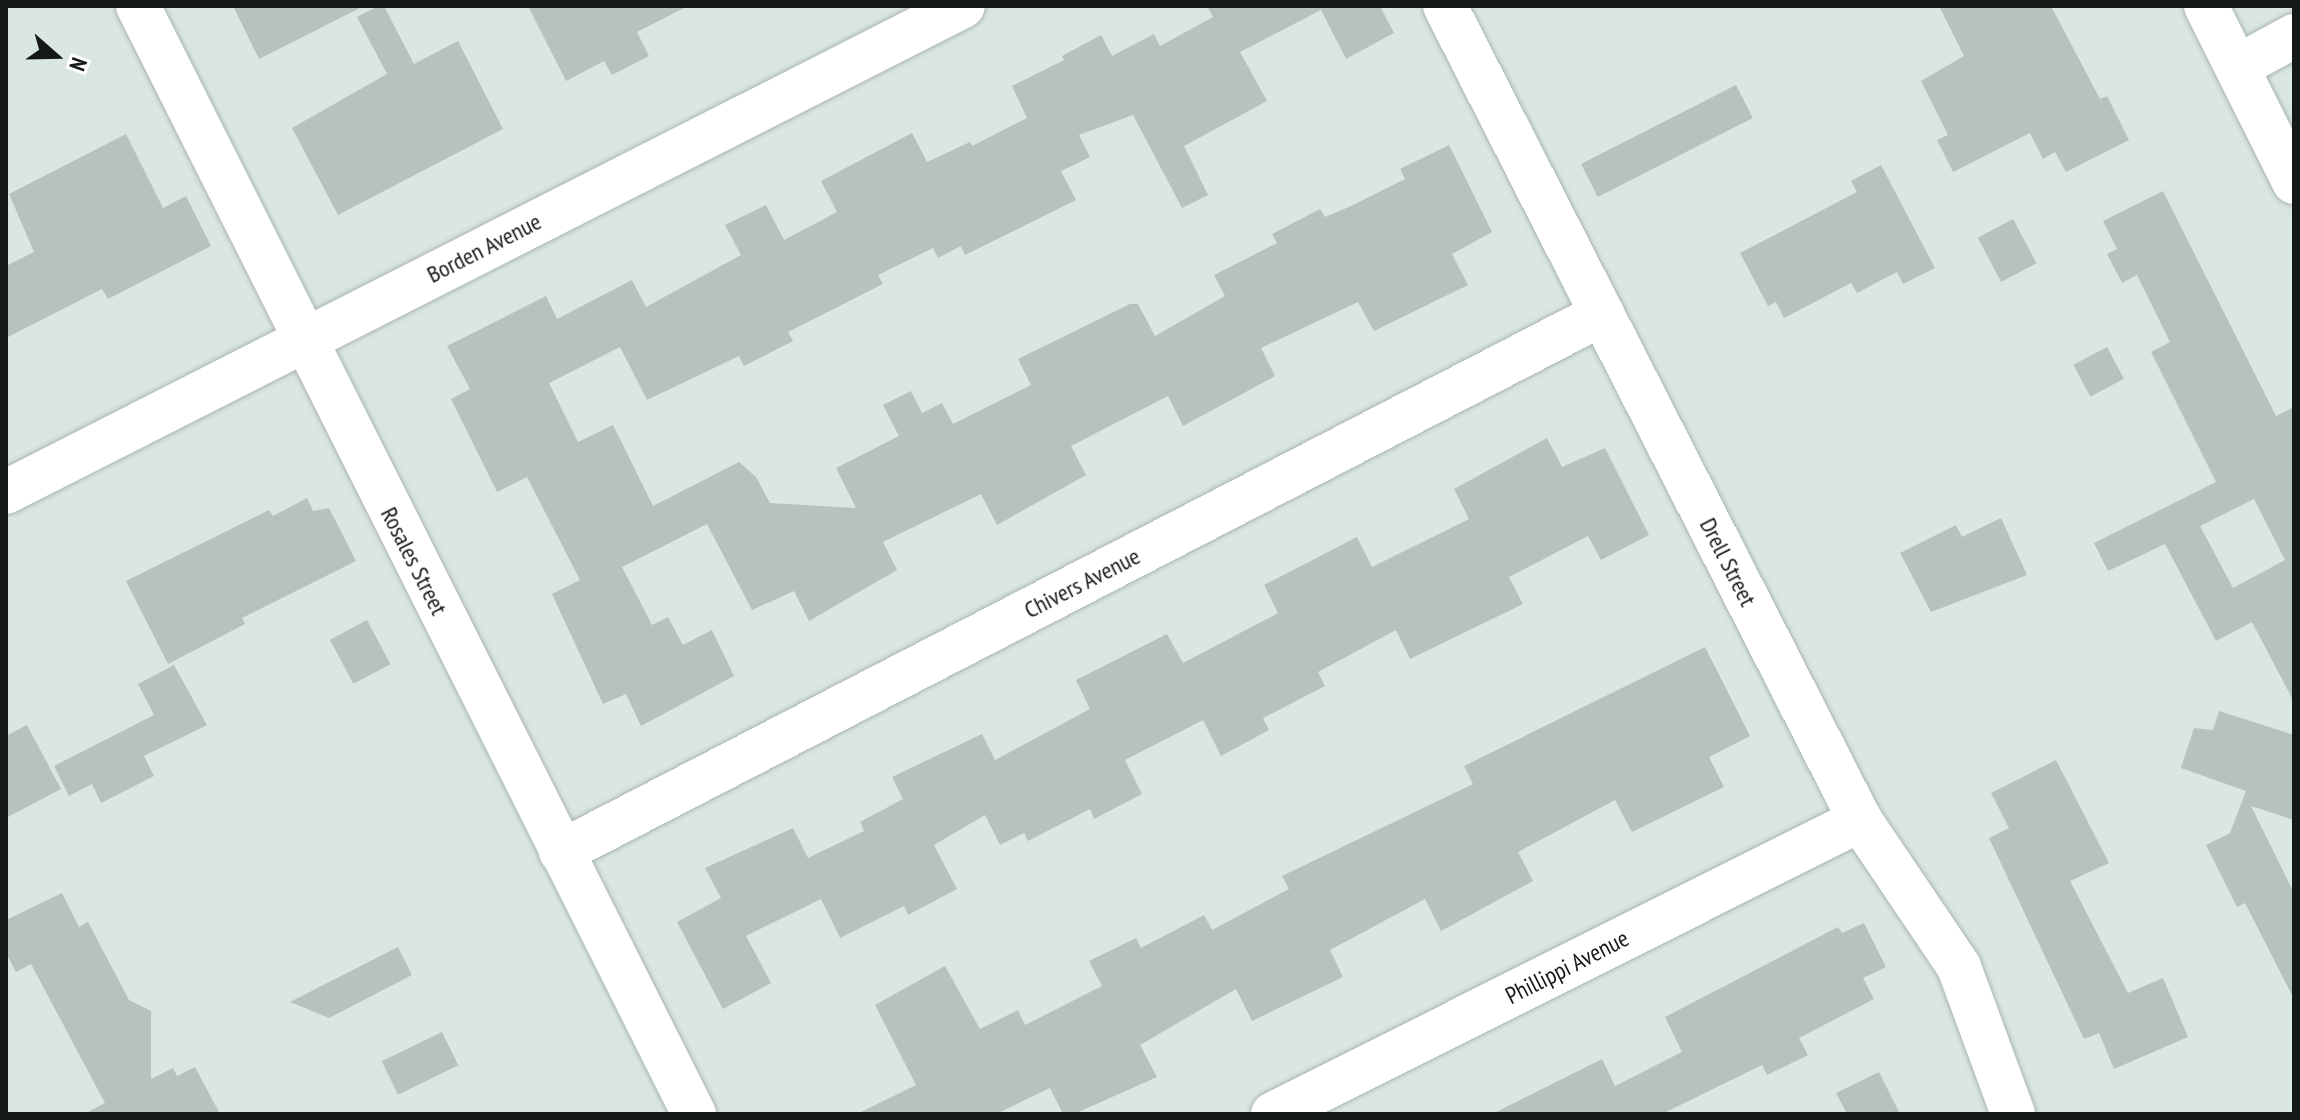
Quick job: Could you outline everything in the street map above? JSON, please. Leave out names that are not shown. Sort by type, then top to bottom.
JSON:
[{"type":"street","name":"Rosales Street","points":[[138,6],[302,340],[694,1114]]},
{"type":"street","name":"Borden Avenue","points":[[6,492],[963,6]]},
{"type":"street","name":"Drell Street","points":[[1445,6],[1860,820],[1959,967],[2013,1114]]},
{"type":"street","points":[[2206,6],[2294,182]]},
{"type":"street","points":[[2237,67],[2294,36]]},
{"type":"street","name":"Chivers Avenue","points":[[561,852],[1602,314]]},
{"type":"street","name":"Phillippi Avenue","points":[[1273,1114],[1860,820]]},
{"type":"building","points":[[233,6],[364,6],[259,59]]},
{"type":"building","points":[[384,6],[414,64],[458,41],[503,129],[338,215],[292,128],[387,74],[357,17]]},
{"type":"building","points":[[528,6],[688,6],[637,32],[649,56],[612,75],[604,61],[566,81]]},
{"type":"building","points":[[1207,6],[1380,6],[1394,33],[1346,59],[1321,10],[1240,52],[1267,101],[1184,146],[1208,195],[1182,208],[1133,115],[1079,135],[1090,157],[1061,171],[1076,200],[965,255],[961,246],[938,258],[933,248],[878,275],[883,284],[788,332],[793,341],[744,366],[739,356],[647,400],[620,347],[549,383],[578,442],[613,425],[653,506],[739,462],[756,477],[770,503],[856,508],[836,468],[899,436],[883,405],[911,391],[922,413],[942,403],[953,424],[1031,385],[1018,359],[1130,304],[1138,304],[1155,336],[1225,296],[1214,275],[1277,243],[1272,234],[1320,209],[1325,217],[1405,179],[1400,169],[1449,145],[1492,232],[1452,254],[1468,285],[1374,331],[1358,302],[1261,348],[1275,376],[1183,426],[1168,396],[1071,446],[1086,475],[997,525],[981,494],[883,542],[897,570],[809,621],[794,591],[752,610],[707,524],[622,567],[652,625],[668,617],[683,645],[712,630],[734,676],[641,726],[626,694],[603,704],[552,594],[580,580],[527,477],[497,492],[451,399],[470,389],[447,346],[546,296],[557,319],[632,280],[646,307],[741,255],[725,225],[766,205],[784,240],[837,212],[821,181],[912,133],[927,162],[970,142],[972,146],[1027,118],[1012,86],[1064,60],[1062,56],[1101,35],[1112,56],[1154,34],[1160,46],[1213,17]]},
{"type":"building","points":[[1939,6],[2051,6],[2100,99],[2107,96],[2129,140],[2066,172],[2055,152],[2043,159],[2030,133],[1953,172],[1937,140],[1948,135],[1921,81],[1964,56]]},
{"type":"building","points":[[1736,85],[1753,118],[1598,197],[1581,164]]},
{"type":"building","points":[[126,134],[163,208],[186,196],[211,246],[108,299],[102,289],[6,338],[6,266],[34,252],[9,194]]},
{"type":"building","points":[[1881,165],[1935,268],[1903,284],[1897,272],[1857,293],[1851,283],[1784,318],[1776,302],[1768,306],[1740,253],[1857,192],[1851,181]]},
{"type":"building","points":[[2163,191],[2276,416],[2294,407],[2294,702],[2252,622],[2216,641],[2165,544],[2108,571],[2094,543],[2216,482],[2151,352],[2170,342],[2137,275],[2122,283],[2107,254],[2117,249],[2103,221]],"holes":[[[2254,499],[2285,560],[2233,588],[2200,526]]]},
{"type":"building","points":[[2013,219],[2036,263],[2001,282],[1978,238]]},
{"type":"building","points":[[2107,347],[2124,379],[2090,397],[2073,365]]},
{"type":"building","points":[[1547,438],[1562,467],[1605,448],[1649,535],[1601,560],[1588,536],[1509,577],[1523,604],[1410,659],[1396,630],[1318,672],[1325,686],[1263,718],[1269,730],[1221,756],[1203,720],[1125,760],[1142,794],[1094,819],[1090,809],[1028,841],[1024,833],[1000,845],[985,815],[934,845],[957,889],[908,915],[904,906],[840,938],[821,899],[746,936],[771,983],[723,1009],[677,922],[721,898],[705,868],[793,828],[808,858],[864,831],[860,822],[903,799],[892,777],[982,734],[995,760],[1090,709],[1076,680],[1167,634],[1183,663],[1278,613],[1264,585],[1357,537],[1372,567],[1469,519],[1454,489]]},
{"type":"building","points":[[307,498],[313,511],[329,508],[356,561],[242,618],[245,624],[168,664],[126,581],[269,510],[273,516]]},
{"type":"building","points":[[2001,518],[2027,575],[1931,612],[1900,553],[1956,525],[1962,537]]},
{"type":"building","points":[[367,620],[390,664],[353,684],[330,640]]},
{"type":"building","points":[[1705,647],[1750,736],[1709,757],[1724,787],[1632,832],[1615,800],[1518,852],[1533,881],[1441,931],[1425,899],[1330,950],[1343,977],[1252,1021],[1236,989],[1140,1045],[1157,1077],[1074,1114],[1063,1114],[1050,1088],[996,1114],[857,1114],[916,1085],[875,1005],[945,966],[980,1029],[1018,1010],[1025,1025],[1102,986],[1089,961],[1136,938],[1141,948],[1204,915],[1212,930],[1289,889],[1282,876],[1473,784],[1464,766]]},
{"type":"building","points":[[174,665],[207,725],[144,756],[154,776],[101,803],[92,784],[69,796],[54,766],[154,715],[138,684]]},
{"type":"building","points":[[2219,711],[2294,735],[2294,820],[2251,806],[2294,893],[2294,999],[2245,903],[2237,907],[2206,845],[2230,833],[2246,791],[2181,768],[2194,728],[2213,730]]},
{"type":"building","points":[[27,725],[61,789],[6,818],[6,736]]},
{"type":"building","points":[[2056,760],[2109,863],[2070,881],[2128,993],[2163,978],[2188,1037],[2114,1069],[2099,1033],[2084,1039],[1989,838],[2009,828],[1991,793]]},
{"type":"building","points":[[62,893],[79,927],[88,922],[129,1000],[151,1011],[151,1079],[173,1068],[177,1076],[195,1067],[220,1114],[84,1114],[105,1103],[31,964],[16,972],[6,953],[6,920]]},
{"type":"building","points":[[1864,923],[1886,967],[1863,978],[1874,999],[1799,1038],[1808,1055],[1767,1075],[1762,1065],[1662,1114],[1492,1114],[1602,1059],[1615,1086],[1682,1052],[1665,1017],[1838,927],[1842,933]]},
{"type":"building","points":[[398,947],[412,975],[329,1018],[290,1002]]},
{"type":"building","points":[[442,1032],[458,1065],[398,1095],[382,1061]]},
{"type":"building","points":[[1879,1072],[1900,1114],[1847,1114],[1836,1093]]}]
